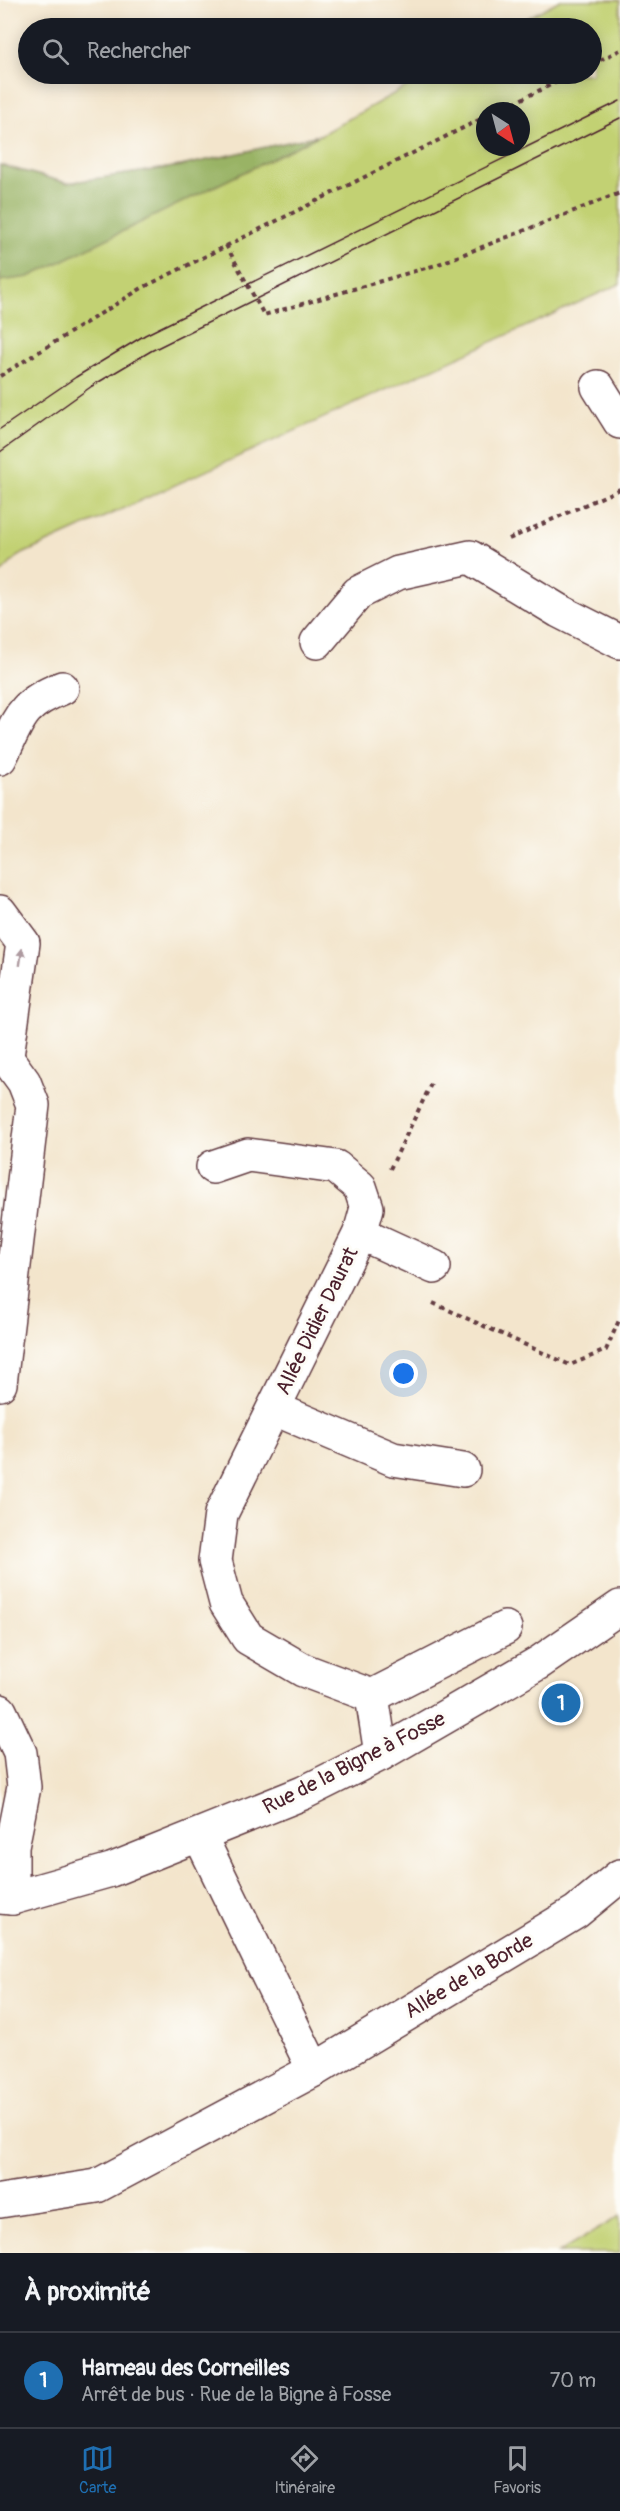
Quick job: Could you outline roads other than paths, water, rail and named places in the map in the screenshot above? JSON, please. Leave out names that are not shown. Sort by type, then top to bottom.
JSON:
[{"type":"street","points":[[598,387],[620,422]]},
{"type":"street","points":[[317,642],[358,593],[398,573],[470,557],[559,611],[620,642]]},
{"type":"street","points":[[0,758],[23,712],[38,698],[62,688]]},
{"type":"street","points":[[0,912],[23,943],[4,1053],[24,1082],[33,1105],[0,1383]]},
{"type":"street","points":[[213,1167],[248,1155],[336,1167],[360,1186],[363,1220]]},
{"type":"street","name":"Allée Didier Daurat","points":[[372,1695],[303,1670],[248,1638],[226,1603],[215,1561],[220,1514],[275,1409],[363,1220],[432,1266]]},
{"type":"street","name":"Allée Didier Daurat","points":[[275,1409],[393,1460],[463,1470]]},
{"type":"street","name":"Rue de la Bigne à Fosse","points":[[6,1897],[111,1870],[303,1793],[381,1754],[540,1662],[620,1607]]},
{"type":"street","points":[[381,1754],[372,1695],[505,1628]]},
{"type":"street","points":[[0,1711],[20,1753],[24,1787],[12,1847],[6,1897]]},
{"type":"street","points":[[200,1836],[314,2070]]},
{"type":"street","name":"Allée de la Borde","points":[[0,2200],[97,2186],[314,2070],[576,1912],[620,1876]]},
{"type":"tram line","points":[[0,429],[76,377],[145,335],[620,101]]},
{"type":"tram line","points":[[0,452],[92,386],[151,351],[620,118]]},
{"type":"place","name":"Hameau des Corneilles","points":[[561,1703]]}]
